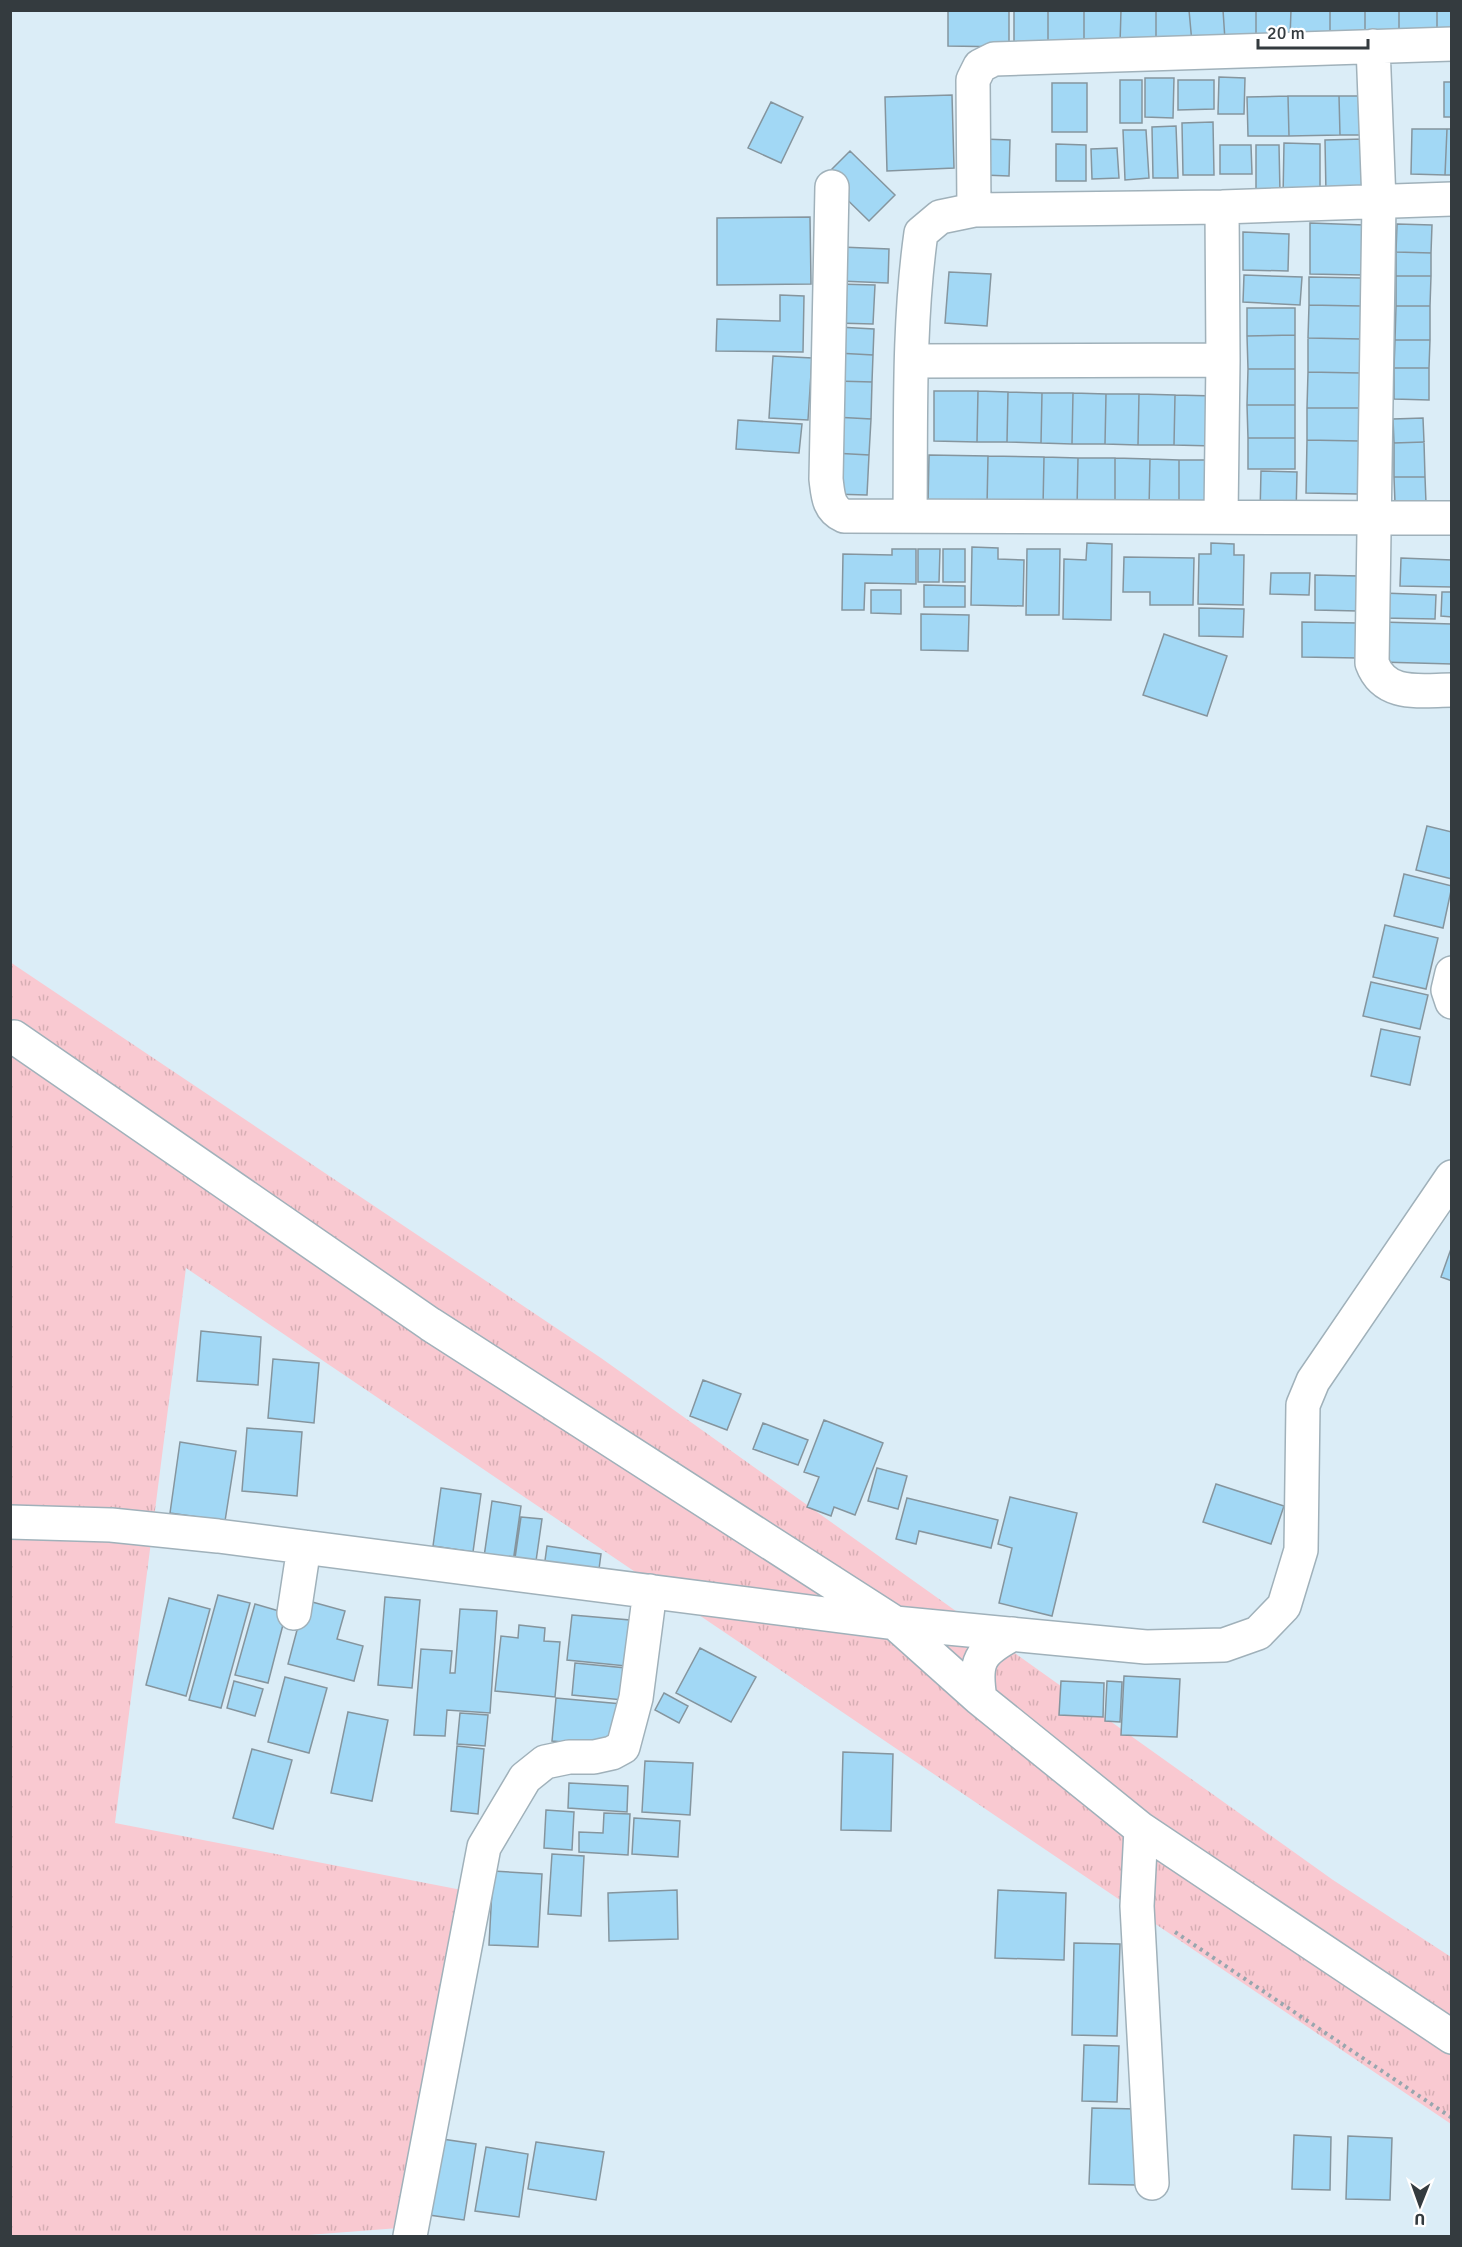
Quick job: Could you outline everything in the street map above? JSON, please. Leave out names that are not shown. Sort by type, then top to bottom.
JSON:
[{"type":"street","points":[[974,210],[973,80],[980,66],[994,59],[1452,44]]},
{"type":"street","points":[[1373,46],[1379,202],[1372,663],[1377,675],[1393,687],[1404,690],[1452,690]]},
{"type":"street","points":[[832,187],[826,479],[830,503],[835,513],[844,516],[1452,518]]},
{"type":"street","points":[[910,515],[912,361],[917,261],[921,233],[940,217],[974,210],[1222,207],[1452,199]]},
{"type":"street","points":[[1221,516],[1222,207]]},
{"type":"street","points":[[912,361],[1223,360]]},
{"type":"street","points":[[1452,973],[1448,990],[1452,1002]]},
{"type":"street","points":[[14,1037],[430,1324],[895,1623],[980,1699],[1141,1829],[1452,2037]]},
{"type":"street","points":[[10,1522],[111,1525],[304,1547],[895,1623],[1146,1647],[1224,1645],[1258,1633],[1284,1606],[1301,1550],[1303,1405],[1313,1381],[1452,1177]]},
{"type":"street","points":[[294,1613],[304,1547]]},
{"type":"street","points":[[410,2236],[483,1847],[525,1778],[545,1762],[612,1753],[623,1747],[636,1698],[650,1591]]},
{"type":"street","points":[[980,1699],[977,1673],[981,1662],[994,1645],[1013,1634]]},
{"type":"street","points":[[1141,1829],[1137,1906],[1152,2183]]},
{"type":"path","points":[[1137,1906],[1452,2118]]},
{"type":"green space","points":[[10,962],[601,1358],[1333,1880],[1451,1957],[1451,2124],[186,1268],[115,1823],[467,1891],[399,2228],[295,2236],[11,2236]]},
{"type":"building","points":[[948,10],[1009,10],[1009,47],[948,46]]},
{"type":"building","points":[[1014,10],[1048,10],[1048,44],[1014,44]]},
{"type":"building","points":[[1048,10],[1084,10],[1084,44],[1048,44]]},
{"type":"building","points":[[1084,10],[1121,10],[1120,44],[1084,44]]},
{"type":"building","points":[[1121,10],[1156,10],[1156,45],[1120,44]]},
{"type":"building","points":[[1156,10],[1189,10],[1192,43],[1156,45]]},
{"type":"building","points":[[1189,10],[1223,10],[1225,40],[1192,43]]},
{"type":"building","points":[[1223,10],[1256,10],[1256,38],[1225,40]]},
{"type":"building","points":[[1256,10],[1291,10],[1290,38],[1256,38]]},
{"type":"building","points":[[1291,10],[1330,10],[1330,39],[1290,38]]},
{"type":"building","points":[[1330,10],[1365,10],[1365,39],[1330,39]]},
{"type":"building","points":[[1365,10],[1399,10],[1399,39],[1365,39]]},
{"type":"building","points":[[1399,10],[1437,10],[1437,40],[1399,39]]},
{"type":"building","points":[[1437,10],[1452,10],[1452,40],[1437,40]]},
{"type":"building","points":[[1219,77],[1245,78],[1244,114],[1218,114]]},
{"type":"building","points":[[1145,78],[1174,78],[1173,118],[1145,117]]},
{"type":"building","points":[[1120,80],[1142,80],[1142,123],[1120,123]]},
{"type":"building","points":[[1178,80],[1214,80],[1214,109],[1178,110]]},
{"type":"building","points":[[1444,82],[1452,82],[1452,117],[1444,117]]},
{"type":"building","points":[[1052,83],[1087,83],[1087,132],[1052,132]]},
{"type":"building","points":[[952,95],[954,168],[887,171],[885,97]]},
{"type":"building","points":[[1288,96],[1289,136],[1248,136],[1247,97]]},
{"type":"building","points":[[1288,96],[1339,96],[1340,135],[1289,136]]},
{"type":"building","points":[[1339,96],[1367,96],[1368,135],[1340,135]]},
{"type":"building","points":[[771,102],[803,117],[781,163],[748,148]]},
{"type":"building","points":[[1213,122],[1214,175],[1183,175],[1182,123]]},
{"type":"building","points":[[1176,126],[1178,178],[1153,178],[1152,127]]},
{"type":"building","points":[[1412,129],[1447,129],[1445,175],[1411,174]]},
{"type":"building","points":[[1447,129],[1452,129],[1452,175],[1445,175]]},
{"type":"building","points":[[1123,130],[1146,130],[1149,178],[1125,180]]},
{"type":"building","points":[[983,139],[1010,140],[1009,176],[983,175]]},
{"type":"building","points":[[1364,139],[1365,193],[1326,194],[1325,140]]},
{"type":"building","points":[[1284,143],[1320,144],[1320,198],[1283,198]]},
{"type":"building","points":[[1056,144],[1086,145],[1086,181],[1056,181]]},
{"type":"building","points":[[1220,145],[1251,145],[1252,174],[1220,174]]},
{"type":"building","points":[[1256,145],[1279,145],[1280,193],[1256,193]]},
{"type":"building","points":[[1117,148],[1119,178],[1092,179],[1091,149]]},
{"type":"building","points":[[850,151],[895,195],[869,221],[824,177]]},
{"type":"building","points":[[810,217],[811,284],[717,285],[717,218]]},
{"type":"building","points":[[1310,223],[1364,225],[1363,275],[1310,274]]},
{"type":"building","points":[[1397,224],[1432,225],[1431,253],[1396,252]]},
{"type":"building","points":[[1243,232],[1289,234],[1288,271],[1243,270]]},
{"type":"building","points":[[841,247],[889,249],[888,283],[840,281]]},
{"type":"building","points":[[1396,252],[1431,253],[1431,276],[1396,276]]},
{"type":"building","points":[[949,272],[991,274],[987,326],[945,323]]},
{"type":"building","points":[[1244,275],[1302,277],[1300,305],[1243,302]]},
{"type":"building","points":[[1396,276],[1431,276],[1430,306],[1396,306]]},
{"type":"building","points":[[1309,277],[1362,278],[1361,306],[1309,305]]},
{"type":"building","points":[[837,284],[875,285],[873,324],[836,323]]},
{"type":"building","points":[[780,295],[804,296],[803,352],[716,351],[717,319],[780,321]]},
{"type":"building","points":[[1309,305],[1361,306],[1361,339],[1308,338]]},
{"type":"building","points":[[1396,306],[1430,306],[1430,340],[1395,340]]},
{"type":"building","points":[[1247,308],[1295,308],[1295,335],[1247,336]]},
{"type":"building","points":[[838,327],[874,329],[873,355],[837,353]]},
{"type":"building","points":[[1295,335],[1295,369],[1248,369],[1247,336]]},
{"type":"building","points":[[1308,338],[1361,339],[1360,373],[1308,372]]},
{"type":"building","points":[[1395,340],[1430,340],[1429,368],[1394,368]]},
{"type":"building","points":[[837,353],[873,355],[872,382],[836,381]]},
{"type":"building","points":[[773,356],[812,358],[808,420],[769,418]]},
{"type":"building","points":[[1394,368],[1429,368],[1429,400],[1394,399]]},
{"type":"building","points":[[1248,369],[1295,369],[1295,405],[1247,405]]},
{"type":"building","points":[[1308,372],[1360,373],[1360,408],[1307,408]]},
{"type":"building","points":[[836,381],[872,382],[871,419],[834,417]]},
{"type":"building","points":[[934,391],[978,391],[977,442],[934,441]]},
{"type":"building","points":[[978,391],[1008,392],[1007,442],[977,442]]},
{"type":"building","points":[[1008,392],[1042,393],[1041,443],[1007,442]]},
{"type":"building","points":[[1042,393],[1073,393],[1072,444],[1041,443]]},
{"type":"building","points":[[1073,393],[1106,394],[1105,444],[1072,444]]},
{"type":"building","points":[[1106,394],[1139,394],[1138,445],[1105,444]]},
{"type":"building","points":[[1139,394],[1175,395],[1174,445],[1138,445]]},
{"type":"building","points":[[1175,395],[1215,396],[1214,446],[1174,445]]},
{"type":"building","points":[[1247,405],[1295,405],[1295,438],[1248,438]]},
{"type":"building","points":[[1307,408],[1360,408],[1359,441],[1307,440]]},
{"type":"building","points":[[834,417],[871,419],[869,455],[833,453]]},
{"type":"building","points":[[1423,418],[1424,442],[1394,443],[1393,419]]},
{"type":"building","points":[[738,420],[802,424],[799,453],[736,449]]},
{"type":"building","points":[[1248,438],[1295,438],[1295,469],[1248,469]]},
{"type":"building","points":[[1307,440],[1359,441],[1358,494],[1306,493]]},
{"type":"building","points":[[1424,442],[1425,477],[1394,477],[1394,443]]},
{"type":"building","points":[[833,453],[869,455],[867,495],[831,494]]},
{"type":"building","points":[[929,455],[988,456],[987,506],[928,505]]},
{"type":"building","points":[[988,456],[1044,457],[1043,507],[987,506]]},
{"type":"building","points":[[1044,457],[1078,458],[1077,508],[1043,507]]},
{"type":"building","points":[[1078,458],[1115,458],[1115,508],[1077,508]]},
{"type":"building","points":[[1115,458],[1150,459],[1149,509],[1115,508]]},
{"type":"building","points":[[1150,459],[1179,460],[1179,509],[1149,509]]},
{"type":"building","points":[[1179,460],[1213,460],[1212,510],[1179,509]]},
{"type":"building","points":[[1261,471],[1297,472],[1296,516],[1260,514]]},
{"type":"building","points":[[1394,477],[1425,477],[1426,503],[1395,503]]},
{"type":"building","points":[[1087,543],[1112,544],[1111,620],[1063,619],[1064,559],[1086,560]]},
{"type":"building","points":[[1211,543],[1234,544],[1234,555],[1244,555],[1243,605],[1198,604],[1199,554],[1211,554]]},
{"type":"building","points":[[972,547],[998,548],[998,559],[1024,560],[1023,606],[971,605]]},
{"type":"building","points":[[892,549],[916,549],[916,584],[865,583],[864,610],[842,610],[843,554],[892,555]]},
{"type":"building","points":[[918,549],[940,549],[939,582],[918,582]]},
{"type":"building","points":[[943,549],[965,549],[965,582],[943,582]]},
{"type":"building","points":[[1027,549],[1060,549],[1059,615],[1026,615]]},
{"type":"building","points":[[1124,557],[1194,558],[1193,605],[1150,605],[1150,592],[1123,592]]},
{"type":"building","points":[[1401,558],[1452,560],[1452,587],[1400,586]]},
{"type":"building","points":[[1271,573],[1310,573],[1309,595],[1270,594]]},
{"type":"building","points":[[1315,575],[1359,576],[1358,611],[1315,610]]},
{"type":"building","points":[[924,585],[965,586],[965,607],[924,607]]},
{"type":"building","points":[[871,590],[901,590],[901,614],[871,613]]},
{"type":"building","points":[[1442,592],[1452,592],[1452,617],[1441,616]]},
{"type":"building","points":[[1383,593],[1436,595],[1435,619],[1382,618]]},
{"type":"building","points":[[1199,608],[1244,609],[1243,637],[1199,636]]},
{"type":"building","points":[[921,614],[969,615],[968,651],[921,650]]},
{"type":"building","points":[[1302,622],[1358,623],[1358,658],[1302,657]]},
{"type":"building","points":[[1381,622],[1452,624],[1452,664],[1380,662]]},
{"type":"building","points":[[1164,634],[1227,656],[1207,716],[1143,695]]},
{"type":"building","points":[[1427,826],[1452,832],[1452,879],[1416,870]]},
{"type":"building","points":[[1404,874],[1452,886],[1443,928],[1394,916]]},
{"type":"building","points":[[1385,925],[1438,938],[1426,989],[1373,977]]},
{"type":"building","points":[[1371,982],[1428,995],[1420,1029],[1363,1016]]},
{"type":"building","points":[[1381,1029],[1420,1037],[1410,1085],[1371,1076]]},
{"type":"building","points":[[1452,1246],[1452,1281],[1441,1277]]},
{"type":"building","points":[[201,1331],[261,1337],[258,1385],[197,1381]]},
{"type":"building","points":[[273,1359],[319,1363],[314,1423],[268,1418]]},
{"type":"building","points":[[703,1380],[741,1394],[727,1430],[690,1416]]},
{"type":"building","points":[[824,1420],[883,1443],[855,1515],[834,1507],[831,1516],[807,1507],[819,1477],[804,1472]]},
{"type":"building","points":[[763,1423],[808,1440],[798,1465],[753,1449]]},
{"type":"building","points":[[247,1428],[302,1432],[297,1496],[242,1491]]},
{"type":"building","points":[[180,1442],[236,1451],[225,1521],[170,1513]]},
{"type":"building","points":[[877,1468],[907,1476],[898,1509],[868,1501]]},
{"type":"building","points":[[1216,1484],[1284,1506],[1271,1544],[1203,1522]]},
{"type":"building","points":[[441,1488],[481,1494],[473,1552],[433,1546]]},
{"type":"building","points":[[1010,1497],[1077,1513],[1052,1616],[999,1603],[1012,1548],[998,1544]]},
{"type":"building","points":[[907,1498],[998,1520],[991,1548],[919,1531],[916,1544],[896,1539]]},
{"type":"building","points":[[492,1501],[521,1506],[513,1562],[484,1557]]},
{"type":"building","points":[[521,1517],[542,1519],[535,1568],[514,1565]]},
{"type":"building","points":[[547,1546],[601,1554],[597,1584],[543,1575]]},
{"type":"building","points":[[218,1595],[250,1603],[221,1708],[189,1700]]},
{"type":"building","points":[[385,1597],[420,1600],[412,1688],[378,1685]]},
{"type":"building","points":[[169,1598],[210,1609],[186,1696],[146,1685]]},
{"type":"building","points":[[305,1600],[345,1611],[337,1639],[363,1646],[354,1681],[288,1664]]},
{"type":"building","points":[[255,1604],[286,1613],[268,1683],[235,1675]]},
{"type":"building","points":[[460,1609],[497,1611],[490,1713],[447,1710],[445,1736],[414,1735],[421,1649],[452,1651],[450,1673],[455,1673]]},
{"type":"building","points":[[572,1615],[630,1620],[626,1666],[567,1660]]},
{"type":"building","points":[[519,1625],[545,1628],[544,1641],[560,1642],[555,1697],[495,1691],[501,1636],[518,1638]]},
{"type":"building","points":[[700,1648],[756,1677],[731,1722],[676,1693]]},
{"type":"building","points":[[575,1663],[626,1668],[623,1700],[572,1695]]},
{"type":"building","points":[[1124,1676],[1180,1679],[1177,1737],[1121,1735]]},
{"type":"building","points":[[285,1677],[327,1688],[309,1753],[268,1742]]},
{"type":"building","points":[[234,1681],[263,1689],[255,1716],[227,1708]]},
{"type":"building","points":[[1061,1681],[1104,1683],[1103,1717],[1059,1715]]},
{"type":"building","points":[[1107,1681],[1122,1682],[1120,1722],[1105,1721]]},
{"type":"building","points":[[664,1693],[688,1706],[679,1723],[655,1710]]},
{"type":"building","points":[[556,1698],[622,1704],[618,1747],[552,1741]]},
{"type":"building","points":[[348,1712],[388,1720],[372,1801],[331,1793]]},
{"type":"building","points":[[460,1713],[488,1715],[485,1746],[457,1744]]},
{"type":"building","points":[[457,1746],[484,1749],[478,1814],[451,1811]]},
{"type":"building","points":[[252,1749],[292,1760],[273,1829],[233,1818]]},
{"type":"building","points":[[843,1752],[893,1754],[891,1831],[841,1830]]},
{"type":"building","points":[[645,1761],[693,1763],[690,1815],[642,1812]]},
{"type":"building","points":[[569,1783],[628,1786],[627,1812],[568,1808]]},
{"type":"building","points":[[546,1810],[574,1812],[572,1850],[544,1848]]},
{"type":"building","points":[[604,1813],[630,1814],[628,1855],[579,1852],[579,1832],[603,1833]]},
{"type":"building","points":[[634,1818],[680,1821],[678,1857],[632,1854]]},
{"type":"building","points":[[552,1854],[584,1856],[581,1916],[548,1914]]},
{"type":"building","points":[[493,1871],[542,1874],[538,1947],[489,1945]]},
{"type":"building","points":[[677,1890],[678,1939],[609,1941],[608,1893]]},
{"type":"building","points":[[998,1890],[1066,1893],[1064,1960],[995,1958]]},
{"type":"building","points":[[1074,1943],[1120,1944],[1117,2036],[1072,2035]]},
{"type":"building","points":[[1084,2045],[1119,2046],[1117,2102],[1082,2101]]},
{"type":"building","points":[[1092,2108],[1137,2109],[1135,2185],[1089,2184]]},
{"type":"building","points":[[1294,2135],[1331,2137],[1330,2190],[1292,2189]]},
{"type":"building","points":[[1348,2136],[1392,2138],[1390,2200],[1346,2199]]},
{"type":"building","points":[[435,2138],[476,2144],[464,2220],[422,2214]]},
{"type":"building","points":[[536,2142],[604,2152],[596,2200],[528,2189]]},
{"type":"building","points":[[486,2147],[528,2154],[519,2217],[475,2211]]}]
